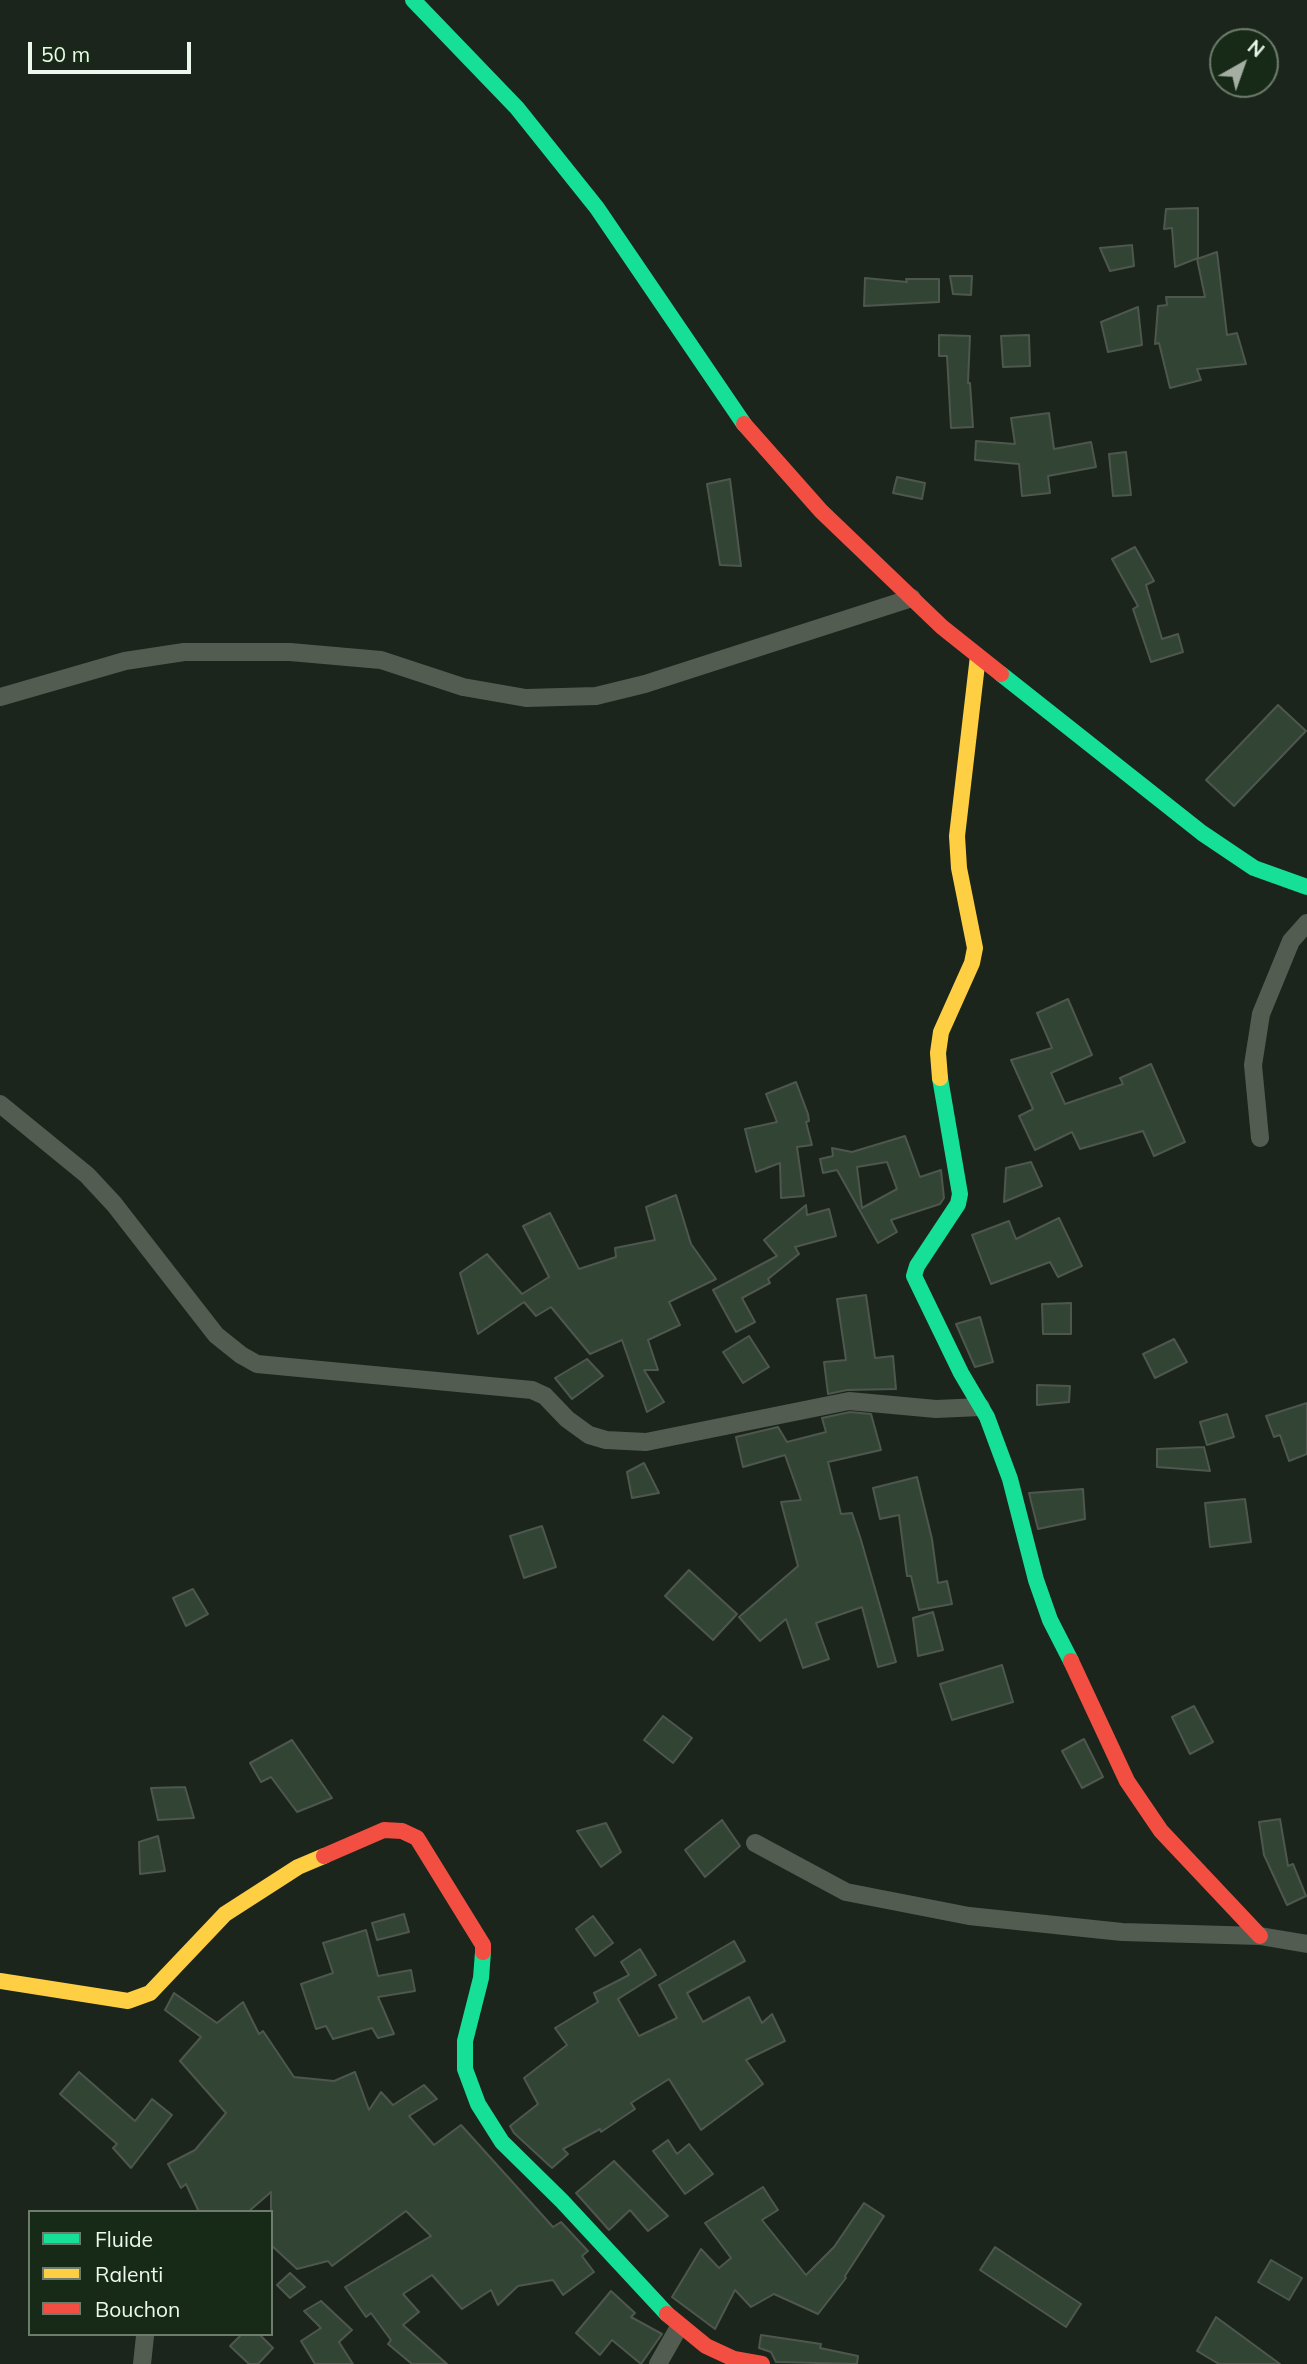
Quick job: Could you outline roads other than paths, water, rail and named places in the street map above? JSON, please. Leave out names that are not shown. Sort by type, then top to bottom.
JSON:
[{"type":"street","points":[[413,0],[517,108],[597,208],[755,439],[821,511],[912,598],[978,656],[1202,833],[1254,868],[1307,887]]},
{"type":"street","points":[[0,697],[125,661],[184,652],[290,652],[381,660],[463,687],[526,698],[596,696],[645,684],[912,598]]},
{"type":"street","points":[[978,656],[957,836],[959,867],[975,948],[972,963],[941,1032],[939,1053],[941,1090],[960,1194],[958,1204],[917,1266],[914,1276],[981,1407],[1010,1479],[1036,1580],[1050,1620],[1086,1690],[1126,1781],[1161,1831],[1261,1936]]},
{"type":"street","points":[[1260,1138],[1253,1065],[1261,1014],[1286,953],[1307,923]]},
{"type":"street","points":[[0,1104],[87,1175],[114,1204],[216,1335],[257,1364],[524,1388],[545,1396],[567,1419],[589,1434],[606,1440],[646,1443],[849,1401],[936,1409],[981,1407]]},
{"type":"street","points":[[0,1981],[128,2001],[150,1993],[225,1914],[298,1867],[384,1830],[402,1831],[416,1838],[483,1945],[481,1978],[464,2041],[466,2070],[478,2104],[502,2143],[562,2201],[679,2327],[705,2346],[734,2359],[762,2364]]},
{"type":"street","points":[[755,1843],[846,1892],[919,1907],[969,1916],[1122,1932],[1261,1936],[1307,1944]]},
{"type":"street","points":[[658,2364],[679,2327]]},
{"type":"street","points":[[142,2364],[145,2336]]}]
